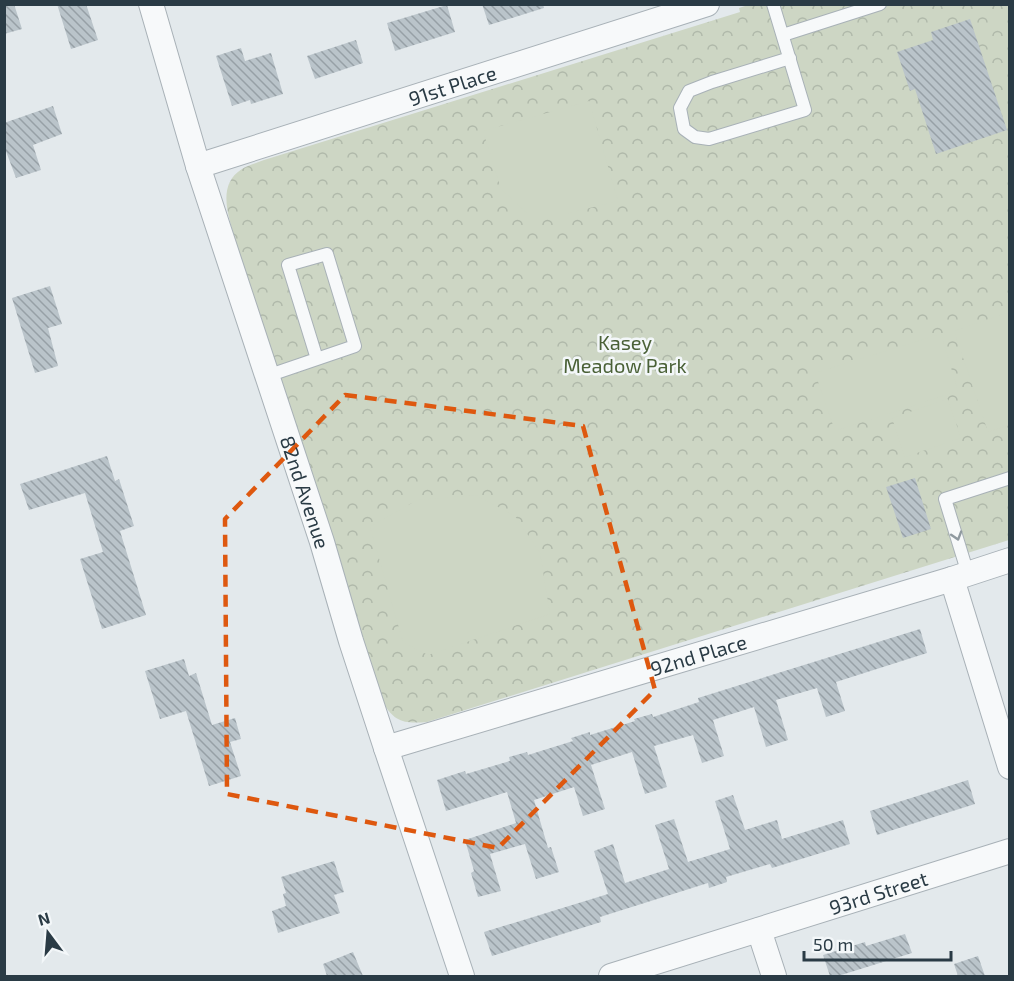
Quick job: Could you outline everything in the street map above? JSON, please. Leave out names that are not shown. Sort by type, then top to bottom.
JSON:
[{"type":"street","name":"82nd Avenue","points":[[151,4],[198,166],[462,976]]},
{"type":"street","name":"91st Place","points":[[198,166],[707,4]]},
{"type":"street","name":"92nd Place","points":[[386,748],[1010,560]]},
{"type":"street","points":[[960,576],[1010,767]]},
{"type":"street","name":"93rd Street","points":[[611,976],[1010,851]]},
{"type":"street","points":[[759,930],[774,976]]},
{"type":"lane","points":[[773,4],[783,35],[806,110],[709,139],[695,137],[684,129],[680,108],[689,91],[790,58]]},
{"type":"lane","points":[[783,35],[880,4]]},
{"type":"lane","points":[[267,376],[317,359],[355,346],[327,254],[288,265],[317,359]]},
{"type":"lane","points":[[960,576],[945,499],[1010,478]]},
{"type":"highlighted area","points":[[345,395],[583,426],[655,690],[498,848],[227,794],[225,519]]},
{"type":"green space","name":"Kasey Meadow Park","points":[[748,5],[1009,5],[1009,540],[427,722],[412,723],[400,720],[386,708],[382,701],[235,239],[226,202],[229,184],[242,169],[264,160],[740,12],[739,8]]},
{"type":"green space","points":[[589,101],[618,201],[565,214],[528,214],[501,189],[483,131]]},
{"type":"green space","points":[[1007,313],[1010,320],[1009,425],[988,432],[954,331]]},
{"type":"green space","points":[[941,334],[958,391],[835,431],[815,373]]},
{"type":"green space","points":[[948,399],[961,438],[905,457],[892,418]]},
{"type":"green space","points":[[476,495],[515,516],[540,553],[550,614],[428,655],[403,642],[370,527],[417,500]]},
{"type":"building","points":[[4,4],[14,4],[22,29],[4,34]]},
{"type":"building","points":[[57,4],[86,4],[98,40],[71,49]]},
{"type":"building","points":[[482,4],[543,4],[544,8],[489,25]]},
{"type":"building","points":[[447,5],[455,32],[395,51],[387,23]]},
{"type":"building","points":[[970,19],[1007,130],[936,154],[915,89],[910,91],[897,52],[933,40],[931,32]]},
{"type":"building","points":[[356,40],[363,63],[315,79],[307,56]]},
{"type":"building","points":[[241,48],[245,61],[271,53],[283,94],[251,104],[250,100],[232,106],[216,56]]},
{"type":"building","points":[[53,106],[62,134],[33,145],[41,170],[16,178],[4,146],[4,123]]},
{"type":"building","points":[[50,286],[62,324],[48,328],[58,366],[35,373],[12,298]]},
{"type":"building","points":[[107,456],[115,481],[119,479],[134,526],[120,531],[146,615],[102,629],[80,559],[103,552],[85,493],[29,510],[20,484]]},
{"type":"building","points":[[915,478],[931,529],[903,538],[886,487]]},
{"type":"building","points":[[920,629],[927,653],[836,682],[845,711],[826,717],[817,688],[776,700],[788,740],[766,747],[754,707],[713,720],[724,756],[702,763],[693,735],[654,746],[667,787],[645,794],[632,752],[591,765],[605,809],[583,816],[574,787],[534,800],[548,848],[551,847],[559,872],[536,879],[525,844],[490,854],[501,891],[478,897],[471,873],[474,871],[465,840],[516,823],[507,792],[446,811],[437,780],[510,761],[509,757],[527,752],[528,755],[573,741],[571,738],[590,732],[590,735],[635,721],[634,719],[652,714],[653,717],[699,702],[698,698]]},
{"type":"building","points":[[184,659],[189,676],[196,673],[212,725],[235,718],[241,739],[230,742],[241,776],[209,786],[186,711],[160,719],[145,671]]},
{"type":"building","points":[[968,780],[975,804],[877,835],[870,811]]},
{"type":"building","points":[[733,795],[745,830],[777,820],[782,839],[843,820],[850,844],[772,868],[770,864],[726,877],[727,882],[709,888],[708,883],[600,917],[601,922],[492,956],[484,932],[608,894],[594,851],[613,844],[625,883],[669,869],[655,825],[674,819],[688,862],[730,849],[715,801]]},
{"type":"building","points":[[334,861],[344,892],[334,895],[340,913],[278,933],[272,911],[286,906],[283,894],[286,893],[281,877]]},
{"type":"building","points":[[905,934],[912,953],[838,976],[830,976],[823,955],[865,942],[866,946]]},
{"type":"building","points":[[353,952],[363,976],[327,976],[323,964]]},
{"type":"building","points":[[978,956],[985,976],[958,976],[954,964]]}]
